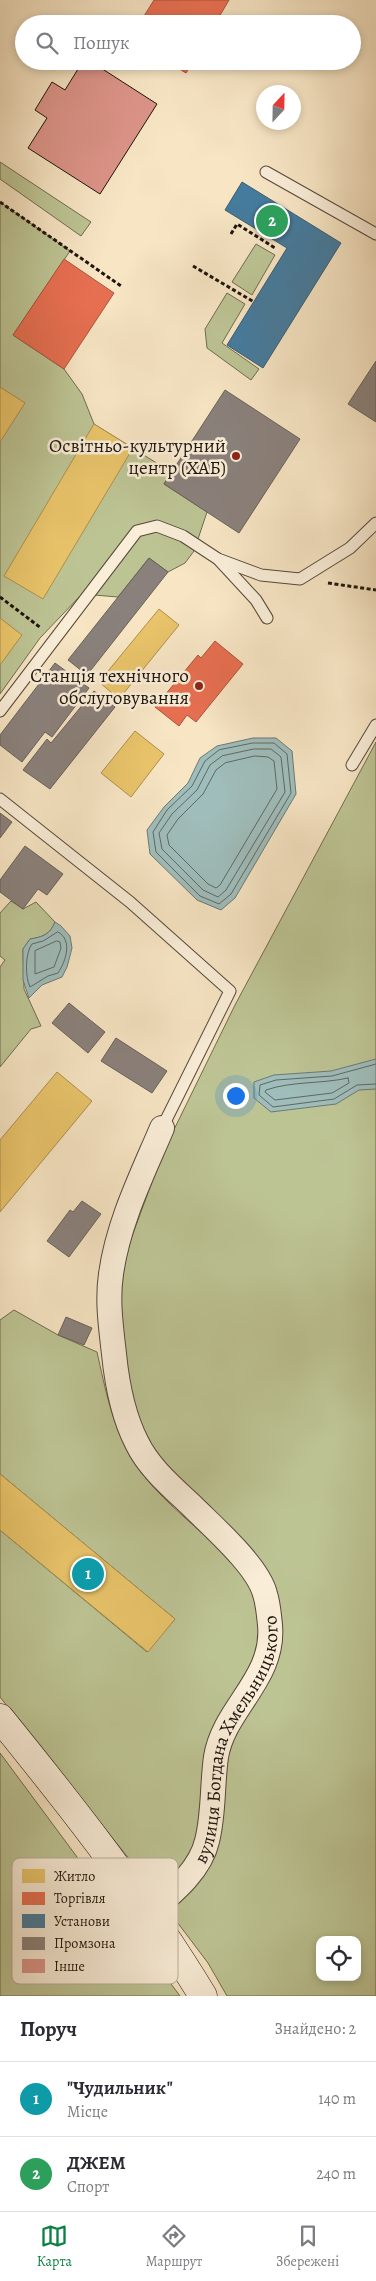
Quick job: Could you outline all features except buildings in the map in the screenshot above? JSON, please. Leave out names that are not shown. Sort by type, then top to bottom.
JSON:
[{"type":"street","name":"вулиця Богдана Хмельницького","points":[[162,1128],[121,1230],[111,1274],[109,1313],[116,1372],[123,1406],[137,1444],[162,1477],[246,1560],[265,1592],[270,1627],[268,1655],[258,1680],[230,1719],[216,1756],[207,1842],[194,1868],[178,1889]]},
{"type":"street","points":[[0,1718],[110,1858]]},
{"type":"street","points":[[178,1954],[203,1996]]},
{"type":"lane","points":[[266,172],[376,234]]},
{"type":"lane","points":[[0,711],[137,531],[157,526],[183,536],[218,559],[261,575],[300,579],[350,548],[376,523]]},
{"type":"lane","points":[[218,559],[256,600],[267,618]]},
{"type":"lane","points":[[352,765],[376,724]]},
{"type":"lane","points":[[0,799],[130,902],[230,991],[162,1128]]},
{"type":"path","points":[[0,202],[122,286]]},
{"type":"path","points":[[231,234],[237,224],[275,248]]},
{"type":"path","points":[[193,266],[254,302]]},
{"type":"path","points":[[300,579],[376,590]]},
{"type":"path","points":[[0,597],[55,639]]},
{"type":"green space","points":[[0,162],[91,222],[81,236],[0,179]]},
{"type":"green space","points":[[0,202],[70,251],[13,335],[64,369],[82,394],[94,424],[171,472],[164,484],[207,512],[194,551],[185,563],[168,572],[149,558],[118,597],[82,594],[40,638],[0,694]]},
{"type":"green space","points":[[256,244],[275,255],[252,295],[232,282]]},
{"type":"green space","points":[[227,293],[245,304],[222,343],[259,369],[251,380],[207,348],[205,329]]},
{"type":"green space","points":[[376,742],[376,1996],[227,1996],[208,1963],[178,1923],[178,1858],[128,1858],[0,1697],[0,1530],[147,1652],[175,1619],[0,1474],[0,1320],[14,1310],[58,1335],[97,1352],[115,1422],[133,1461],[152,1486],[222,1551],[191,1495],[153,1449],[137,1416],[129,1385],[118,1319],[122,1273],[131,1239],[163,1152],[235,1005]]},
{"type":"green space","points":[[11,901],[23,909],[36,902],[55,922],[48,933],[30,939],[23,949],[24,989],[41,1026],[31,1029],[0,1067],[0,967],[5,960],[0,956],[0,913]]},
{"type":"green space","points":[[0,1753],[78,1858],[12,1858],[12,1984],[171,1984],[180,1996],[0,1996]]},
{"type":"water","points":[[253,738],[276,738],[292,751],[296,794],[235,898],[221,910],[197,900],[150,854],[147,830],[164,807],[188,783],[200,758],[217,746]]},
{"type":"water","points":[[55,922],[70,936],[72,948],[67,967],[62,977],[42,985],[29,998],[23,980],[23,949],[30,939],[48,933]]},
{"type":"water","points":[[376,1059],[376,1089],[359,1090],[336,1104],[271,1112],[254,1098],[254,1082],[274,1075],[331,1071]]},
{"type":"place","name":"ДЖЕМ","points":[[272,221]]},
{"type":"place","name":"Освітньо-культурний центр (ХАБ)","points":[[236,456]]},
{"type":"place","name":"Cтанція технічного обслуговування","points":[[199,686]]},
{"type":"place","name":"\"Чудильник\"","points":[[88,1574]]}]
